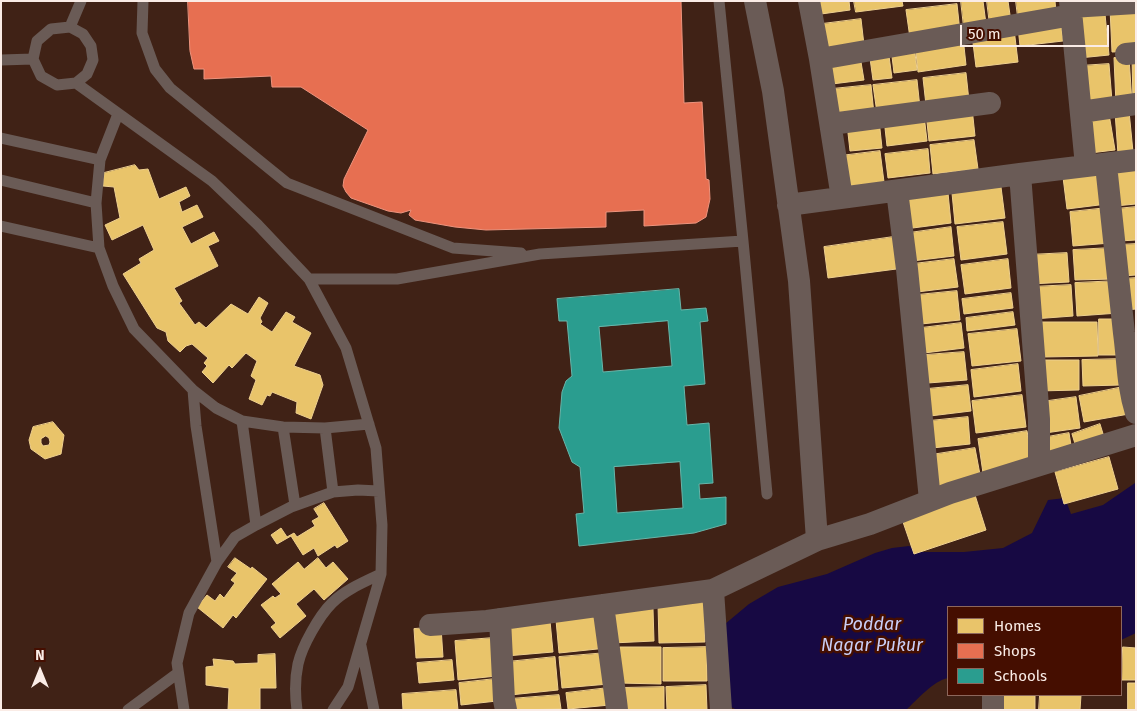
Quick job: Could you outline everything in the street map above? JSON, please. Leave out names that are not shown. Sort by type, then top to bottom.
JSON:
[{"type":"street","points":[[755,1],[773,91],[799,282],[816,540]]},
{"type":"street","points":[[809,1],[842,198]]},
{"type":"street","points":[[820,59],[1071,8],[1136,3]]},
{"type":"street","points":[[1071,8],[1081,112],[1096,165],[1125,336],[1130,396],[1136,413]]},
{"type":"street","points":[[830,124],[990,103]]},
{"type":"street","points":[[1081,112],[1136,104]]},
{"type":"street","points":[[788,205],[1136,160]]},
{"type":"street","points":[[1020,174],[1039,419],[1040,464]]},
{"type":"street","points":[[897,191],[907,269],[930,500]]},
{"type":"street","points":[[430,625],[500,619],[713,590],[816,540],[870,524],[950,492],[1136,435]]},
{"type":"street","points":[[713,590],[721,710]]},
{"type":"street","points":[[603,605],[616,710]]},
{"type":"street","points":[[500,619],[506,710]]},
{"type":"street","points":[[993,696],[993,710]]},
{"type":"lane","points":[[70,27],[81,1]]},
{"type":"lane","points":[[143,1],[142,33],[155,69],[170,88],[287,183],[453,248],[540,254]]},
{"type":"lane","points":[[719,1],[767,494]]},
{"type":"lane","points":[[70,27],[83,34],[91,46],[93,60],[87,74],[76,83],[57,86],[41,76],[33,59],[37,41],[51,29],[70,27]]},
{"type":"lane","points":[[1,60],[33,59]]},
{"type":"lane","points":[[76,83],[212,181],[258,225],[309,278],[346,348],[376,448],[382,525],[381,574],[348,687],[333,710]]},
{"type":"lane","points":[[118,114],[100,160],[96,203],[99,248],[113,286],[134,329],[193,390],[216,408],[242,421],[283,427],[324,428],[369,424]]},
{"type":"lane","points":[[1,138],[100,160]]},
{"type":"lane","points":[[1,180],[96,203]]},
{"type":"lane","points":[[1,226],[99,248]]},
{"type":"lane","points":[[309,278],[397,278],[540,254],[743,241]]},
{"type":"lane","points":[[193,390],[196,426],[217,562]]},
{"type":"lane","points":[[242,421],[256,525]]},
{"type":"lane","points":[[283,427],[295,505]]},
{"type":"lane","points":[[324,428],[333,492]]},
{"type":"lane","points":[[184,710],[177,663],[189,613],[217,562],[235,537],[295,505],[333,492],[379,490]]},
{"type":"lane","points":[[297,710],[298,663],[311,630],[332,604],[356,585],[381,574]]},
{"type":"lane","points":[[361,644],[374,710]]},
{"type":"lane","points":[[128,710],[178,673]]},
{"type":"water","name":"Poddar Nagar Pukur","points":[[1136,466],[1136,633],[1122,640],[1122,606],[947,606],[947,678],[931,687],[906,710],[737,710],[731,707],[725,624],[749,604],[778,587],[827,574],[875,553],[892,548],[909,546],[922,552],[964,552],[1003,548],[1032,533],[1048,500],[1065,498],[1071,514],[1103,505],[1135,483]]},
{"type":"building: Homes","points":[[812,1],[849,1],[850,10],[814,15]]},
{"type":"building: Homes","points":[[854,1],[902,1],[903,6],[856,12]]},
{"type":"building: Homes","points":[[961,1],[983,1],[986,24],[964,27]]},
{"type":"building: Homes","points":[[987,1],[1008,1],[1011,22],[990,25]]},
{"type":"building: Homes","points":[[1016,1],[1055,1],[1056,13],[1018,17]]},
{"type":"building: Homes","points":[[957,4],[960,32],[910,38],[906,10]]},
{"type":"building: Homes","points":[[1136,7],[1136,51],[1112,52],[1110,8]]},
{"type":"building: Homes","points":[[1105,14],[1109,55],[1079,58],[1075,17]]},
{"type":"building: Homes","points":[[861,19],[864,45],[826,50],[822,24]]},
{"type":"building: Homes","points":[[1061,22],[1063,41],[1020,46],[1018,27]]},
{"type":"building: Homes","points":[[1014,29],[1018,62],[976,67],[972,35]]},
{"type":"building: Homes","points":[[963,37],[966,65],[918,72],[915,43]]},
{"type":"building: Homes","points":[[914,45],[917,70],[894,73],[891,48]]},
{"type":"building: Homes","points":[[888,49],[892,78],[873,80],[869,51]]},
{"type":"building: Homes","points":[[860,56],[864,80],[832,84],[829,60]]},
{"type":"building: Homes","points":[[1136,56],[1136,102],[1133,103],[1132,57]]},
{"type":"building: Homes","points":[[1129,57],[1132,104],[1116,104],[1114,58]]},
{"type":"building: Homes","points":[[1109,64],[1112,101],[1083,104],[1080,66]]},
{"type":"building: Homes","points":[[966,73],[969,101],[926,105],[923,78]]},
{"type":"building: Homes","points":[[917,80],[920,108],[877,113],[873,85]]},
{"type":"building: Homes","points":[[871,85],[874,114],[835,119],[832,89]]},
{"type":"building: Homes","points":[[972,108],[975,136],[929,141],[926,113]]},
{"type":"building: Homes","points":[[1129,111],[1133,152],[1118,154],[1115,112]]},
{"type":"building: Homes","points":[[1109,114],[1115,150],[1090,153],[1085,118]]},
{"type":"building: Homes","points":[[924,115],[927,141],[887,146],[884,119]]},
{"type":"building: Homes","points":[[879,120],[882,148],[850,151],[847,124]]},
{"type":"building: Homes","points":[[974,140],[978,169],[933,174],[930,145]]},
{"type":"building: Homes","points":[[928,149],[930,173],[888,178],[885,154]]},
{"type":"building: Homes","points":[[880,151],[884,182],[843,187],[840,156]]},
{"type":"building: Homes","points":[[135,165],[139,170],[148,169],[159,199],[186,187],[190,196],[179,202],[182,212],[197,205],[203,217],[182,227],[191,244],[214,232],[219,241],[208,246],[218,266],[174,288],[182,301],[179,303],[195,325],[199,322],[206,328],[231,304],[248,314],[259,297],[268,303],[260,318],[262,322],[260,324],[272,332],[286,312],[295,317],[292,322],[311,333],[294,366],[320,375],[323,385],[311,419],[296,413],[297,402],[272,392],[270,396],[267,395],[262,405],[249,399],[256,380],[251,376],[257,361],[246,353],[232,368],[229,365],[213,383],[202,372],[207,366],[204,363],[208,358],[192,344],[186,346],[180,352],[168,341],[166,332],[157,328],[123,274],[141,263],[139,259],[154,250],[143,225],[112,240],[105,225],[120,218],[114,187],[103,186],[104,173]]},
{"type":"building: Homes","points":[[1136,169],[1136,204],[1115,206],[1111,171]]},
{"type":"building: Homes","points":[[1104,172],[1107,204],[1067,209],[1063,177]]},
{"type":"building: Homes","points":[[1001,187],[1005,218],[955,224],[952,193]]},
{"type":"building: Homes","points":[[948,193],[951,223],[905,229],[901,198]]},
{"type":"building: Homes","points":[[1136,207],[1136,240],[1119,241],[1116,209]]},
{"type":"building: Homes","points":[[1107,208],[1111,243],[1073,246],[1070,212]]},
{"type":"building: Homes","points":[[1003,222],[1007,254],[961,260],[957,227]]},
{"type":"building: Homes","points":[[951,227],[954,256],[912,261],[909,233]]},
{"type":"building: Homes","points":[[900,236],[904,268],[828,278],[824,247]]},
{"type":"building: Homes","points":[[1136,244],[1136,275],[1122,276],[1119,245]]},
{"type":"building: Homes","points":[[1111,248],[1113,279],[1075,280],[1073,250]]},
{"type":"building: Homes","points":[[1067,253],[1069,282],[1029,284],[1028,255]]},
{"type":"building: Homes","points":[[954,259],[958,287],[917,292],[913,264]]},
{"type":"building: Homes","points":[[1008,259],[1011,288],[965,294],[961,265]]},
{"type":"building: Homes","points":[[1136,278],[1136,309],[1126,310],[1123,279]]},
{"type":"building: Homes","points":[[1117,281],[1119,313],[1077,316],[1075,283]]},
{"type":"building: Homes","points":[[1071,285],[1073,316],[1033,319],[1031,287]]},
{"type":"building: Homes","points":[[957,291],[960,320],[921,324],[917,295]]},
{"type":"building: Homes","points":[[1011,293],[1013,308],[964,314],[962,299]]},
{"type":"building: Homes","points":[[1013,312],[1015,325],[967,331],[966,318]]},
{"type":"building: Homes","points":[[1099,319],[1121,319],[1121,355],[1099,355]]},
{"type":"building: Homes","points":[[1042,322],[1097,322],[1098,356],[1043,357]]},
{"type":"building: Homes","points":[[961,323],[964,348],[924,353],[921,328]]},
{"type":"building: Homes","points":[[1017,329],[1021,361],[972,366],[968,334]]},
{"type":"building: Homes","points":[[964,352],[967,380],[928,383],[925,355]]},
{"type":"building: Homes","points":[[1121,359],[1121,385],[1083,386],[1082,360]]},
{"type":"building: Homes","points":[[1038,360],[1079,360],[1079,390],[1038,391]]},
{"type":"building: Homes","points":[[1018,364],[1021,391],[974,397],[971,370]]},
{"type":"building: Homes","points":[[968,385],[971,411],[930,416],[927,389]]},
{"type":"building: Homes","points":[[1123,387],[1129,414],[1084,422],[1079,396]]},
{"type":"building: Homes","points":[[1022,395],[1026,427],[976,433],[972,401]]},
{"type":"building: Homes","points":[[1076,397],[1080,428],[1045,433],[1041,402]]},
{"type":"building: Homes","points":[[968,417],[970,444],[932,448],[929,421]]},
{"type":"building: Homes","points":[[53,422],[64,435],[61,454],[45,459],[31,449],[29,440],[33,427]],"holes":[[[46,436],[49,438],[49,445],[43,446],[41,439]]]},
{"type":"building: Homes","points":[[1100,424],[1104,437],[1076,447],[1072,434]]},
{"type":"building: Homes","points":[[1027,431],[1033,464],[983,473],[978,439]]},
{"type":"building: Homes","points":[[1069,433],[1072,451],[1046,456],[1042,438]]},
{"type":"building: Homes","points":[[975,448],[981,480],[936,488],[931,455]]},
{"type":"building: Homes","points":[[1109,457],[1118,489],[1064,504],[1055,472]]},
{"type":"building: Homes","points":[[975,495],[986,530],[914,554],[902,519]]},
{"type":"building: Homes","points":[[324,503],[348,541],[337,548],[335,545],[318,556],[314,548],[303,555],[291,536],[277,544],[271,535],[281,528],[287,537],[294,533],[297,537],[315,526],[312,521],[319,517],[314,509]]},
{"type":"building: Homes","points":[[235,558],[251,569],[252,567],[267,579],[236,618],[233,615],[223,628],[197,607],[207,595],[215,601],[220,594],[224,598],[235,583],[231,580],[237,573],[228,567]]},
{"type":"building: Homes","points":[[318,558],[326,568],[333,562],[348,579],[324,600],[314,589],[296,604],[306,616],[280,638],[271,627],[276,623],[261,605],[273,596],[275,598],[281,594],[272,584],[298,562],[304,569]]},
{"type":"building: Homes","points":[[704,603],[705,642],[659,643],[658,604]]},
{"type":"building: Homes","points":[[653,609],[654,641],[612,643],[610,611]]},
{"type":"building: Homes","points":[[604,615],[607,648],[559,653],[556,620]]},
{"type":"building: Homes","points":[[550,621],[553,652],[506,656],[503,626]]},
{"type":"building: Homes","points":[[441,627],[443,657],[416,658],[414,629]]},
{"type":"building: Homes","points":[[493,638],[497,676],[458,680],[455,641]]},
{"type":"building: Homes","points":[[620,647],[661,647],[661,684],[619,683]]},
{"type":"building: Homes","points":[[707,647],[707,681],[663,681],[663,648]]},
{"type":"building: Homes","points":[[1123,647],[1136,648],[1136,680],[1122,680]]},
{"type":"building: Homes","points":[[606,653],[609,684],[562,688],[559,657]]},
{"type":"building: Homes","points":[[275,654],[276,688],[260,688],[260,710],[228,710],[229,688],[206,685],[206,667],[214,666],[213,659],[233,661],[235,664],[258,663],[258,655]]},
{"type":"building: Homes","points":[[555,657],[558,690],[510,695],[507,662]]},
{"type":"building: Homes","points":[[452,660],[454,680],[419,683],[417,663]]},
{"type":"building: Homes","points":[[495,679],[497,701],[461,705],[459,683]]},
{"type":"building: Homes","points":[[1128,683],[1136,683],[1136,710],[1128,710]]},
{"type":"building: Homes","points":[[706,685],[707,710],[667,710],[666,687]]},
{"type":"building: Homes","points":[[664,687],[664,710],[620,710],[620,688]]},
{"type":"building: Homes","points":[[608,688],[610,705],[568,709],[566,693]]},
{"type":"building: Homes","points":[[456,690],[458,710],[403,710],[402,694]]},
{"type":"building: Homes","points":[[559,695],[561,709],[511,710],[510,699]]},
{"type":"building: Homes","points":[[997,696],[1035,696],[1035,710],[997,710]]},
{"type":"building: Homes","points":[[1040,696],[1081,696],[1080,710],[1039,710]]},
{"type":"building: Shops","points":[[188,1],[681,1],[684,103],[702,102],[706,179],[709,180],[710,199],[706,217],[696,223],[644,226],[644,210],[606,212],[606,227],[486,230],[415,220],[409,215],[411,210],[401,213],[388,211],[351,198],[343,186],[344,179],[368,130],[301,87],[272,87],[271,76],[204,79],[204,69],[194,69],[190,51]]},
{"type":"building: Schools","points":[[679,289],[681,310],[706,308],[708,321],[700,322],[705,384],[684,386],[687,425],[709,423],[713,483],[699,484],[700,499],[726,497],[726,524],[694,533],[579,546],[576,514],[584,513],[580,467],[572,462],[559,428],[562,392],[566,381],[572,376],[567,321],[559,321],[557,299]],"holes":[[[668,321],[672,366],[603,372],[599,327]],[[680,462],[683,508],[617,513],[614,467]]]}]
